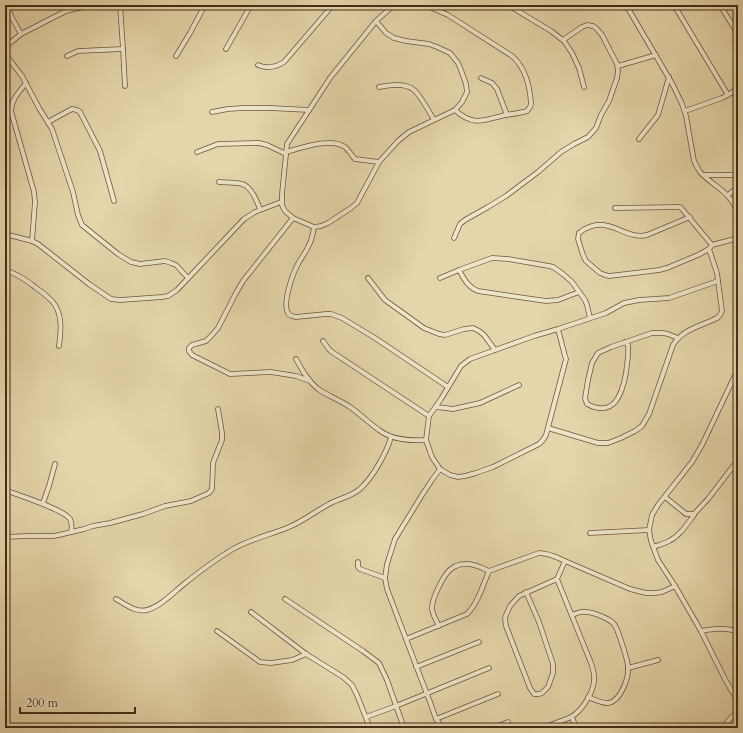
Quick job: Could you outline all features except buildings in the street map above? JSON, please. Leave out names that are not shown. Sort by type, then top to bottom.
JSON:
[{"type":"street","points":[[7,5],[21,34]]},
{"type":"street","points":[[5,48],[21,34],[56,15],[72,9],[83,7],[115,5]]},
{"type":"street","points":[[120,5],[125,86]]},
{"type":"street","points":[[176,56],[205,5]]},
{"type":"street","points":[[226,49],[251,5]]},
{"type":"street","points":[[258,65],[271,67],[284,62],[333,5]]},
{"type":"street","points":[[382,5],[388,10]]},
{"type":"street","points":[[376,21],[386,33],[394,38],[429,44],[445,50],[454,57],[462,70],[467,92],[462,102],[455,110],[412,130],[398,141],[379,162],[355,205],[328,223],[314,227],[293,218],[285,211],[282,202],[286,153],[289,141],[326,83],[376,21],[394,5]]},
{"type":"street","points":[[425,5],[448,15],[518,60],[528,82],[531,100],[530,107],[525,112],[484,120],[472,120],[455,110]]},
{"type":"street","points":[[508,5],[563,40],[572,53],[579,68],[584,87]]},
{"type":"street","points":[[626,5],[673,85],[685,111],[694,161],[700,171],[728,195],[738,213]]},
{"type":"street","points":[[674,5],[728,95]]},
{"type":"street","points":[[720,5],[738,34]]},
{"type":"street","points":[[454,238],[460,224],[464,220],[506,196],[538,172],[560,152],[591,135],[596,128],[612,94],[618,74],[618,66],[602,35],[593,26],[587,25],[582,27],[563,40]]},
{"type":"street","points":[[67,56],[78,51],[123,48]]},
{"type":"street","points":[[5,54],[26,83],[55,137],[82,225],[118,254],[131,262],[140,264],[165,261],[176,265],[188,278]]},
{"type":"street","points":[[618,66],[656,55]]},
{"type":"street","points":[[639,138],[658,115],[668,77]]},
{"type":"street","points":[[481,78],[492,83],[496,87],[507,115]]},
{"type":"street","points":[[26,83],[13,100],[11,111],[34,192],[35,202],[32,241]]},
{"type":"street","points":[[379,87],[406,86],[411,88],[417,94],[434,120]]},
{"type":"street","points":[[685,111],[728,95],[738,89]]},
{"type":"street","points":[[212,112],[243,108],[309,110]]},
{"type":"street","points":[[48,122],[72,109],[80,112],[100,151],[114,201]]},
{"type":"street","points":[[197,152],[218,144],[259,143],[286,153],[331,142],[344,146],[355,159],[379,162]]},
{"type":"street","points":[[704,175],[738,175]]},
{"type":"street","points":[[219,182],[240,183],[246,185],[253,194],[260,209]]},
{"type":"street","points":[[728,195],[738,187]]},
{"type":"street","points":[[5,234],[38,244],[89,284],[114,300],[165,297],[174,292],[250,214],[282,202]]},
{"type":"street","points":[[548,428],[598,443],[608,443],[635,431],[642,426],[649,414],[673,345],[678,338],[690,330],[717,318],[721,314],[722,309],[718,281],[711,247],[690,217],[680,207],[615,208]]},
{"type":"street","points":[[690,217],[642,236],[630,234],[612,226],[597,225],[582,230],[579,233],[578,239],[586,261],[600,273],[614,276],[667,268],[698,255],[711,247],[738,238]]},
{"type":"street","points":[[293,218],[243,281],[218,328],[206,341],[192,345],[189,348],[189,351],[192,355],[230,374],[271,372],[296,376],[310,381]]},
{"type":"street","points":[[314,227],[309,245],[298,263],[287,295],[286,309],[288,314],[296,317],[331,314],[346,320],[448,387]]},
{"type":"street","points":[[440,278],[492,258],[553,267],[572,282],[585,300],[590,318]]},
{"type":"street","points":[[5,270],[23,278],[52,302],[56,308],[61,329],[59,346]]},
{"type":"street","points":[[459,270],[468,284],[474,290],[478,291],[549,301],[558,300],[579,292]]},
{"type":"street","points":[[368,278],[385,300],[424,328],[445,335],[475,328],[484,335],[495,350]]},
{"type":"street","points":[[558,329],[566,360],[546,436],[543,440],[539,444],[493,467],[476,473],[458,477],[450,475],[440,469],[432,457],[426,440],[429,416],[465,363],[475,357],[534,336],[606,313],[624,303],[674,296],[718,281]]},
{"type":"street","points":[[625,342],[628,345],[628,357],[624,386],[619,398],[612,405],[604,408],[595,408],[587,404],[585,394],[590,370],[596,354],[605,348],[652,333],[663,333],[678,338]]},
{"type":"street","points":[[323,341],[332,352],[429,416]]},
{"type":"street","points":[[296,360],[310,381],[323,392],[351,408],[379,431],[391,437],[411,440],[426,440]]},
{"type":"street","points":[[738,369],[702,445],[692,462],[658,506],[652,516],[649,530],[658,560],[675,586],[738,702]]},
{"type":"street","points":[[436,407],[452,409],[480,403],[518,385]]},
{"type":"street","points":[[5,537],[53,536],[110,523],[165,506],[191,501],[210,492],[212,489],[212,463],[222,440],[218,409]]},
{"type":"street","points":[[116,599],[140,611],[150,609],[162,602],[237,546],[296,524],[340,498],[351,495],[360,489],[373,473],[386,451],[391,437]]},
{"type":"street","points":[[653,546],[674,538],[708,499],[738,460]]},
{"type":"street","points":[[42,504],[55,464]]},
{"type":"street","points":[[440,469],[395,539],[387,564],[385,578],[387,589],[426,693],[436,718],[443,728]]},
{"type":"street","points":[[5,490],[64,514],[69,518],[72,524],[71,532]]},
{"type":"street","points":[[665,497],[686,514],[694,514]]},
{"type":"street","points":[[590,533],[649,530]]},
{"type":"street","points":[[439,626],[432,611],[432,605],[440,585],[448,572],[460,564],[472,564],[489,571],[539,553],[546,553],[630,588],[646,593],[662,592],[675,586]]},
{"type":"street","points":[[526,592],[539,622],[553,664],[548,687],[539,694],[534,694],[530,688],[505,622],[506,615],[510,606],[519,596],[526,592],[557,579],[565,561]]},
{"type":"street","points":[[358,562],[358,567],[360,569],[385,578]]},
{"type":"street","points":[[406,639],[464,616],[469,612],[476,601],[489,571]]},
{"type":"street","points":[[542,728],[572,716],[580,710],[593,688],[594,680],[594,672],[591,663],[557,579]]},
{"type":"street","points":[[285,599],[379,663],[387,680],[404,728]]},
{"type":"street","points":[[251,612],[306,654],[352,685],[358,695],[370,728]]},
{"type":"street","points":[[572,615],[579,612],[590,612],[614,624],[628,668],[625,685],[617,698],[612,702],[605,703],[588,697]]},
{"type":"street","points":[[700,631],[718,628],[738,632]]},
{"type":"street","points":[[217,631],[260,662],[271,663],[292,660],[306,654]]},
{"type":"street","points":[[416,667],[479,642]]},
{"type":"street","points":[[628,668],[658,660]]},
{"type":"street","points":[[366,717],[489,668]]},
{"type":"street","points":[[436,718],[498,694]]},
{"type":"street","points":[[724,728],[731,717],[738,712]]},
{"type":"street","points":[[572,716],[576,728]]},
{"type":"street","points":[[5,722],[11,728]]},
{"type":"street","points":[[493,728],[508,722]]}]
